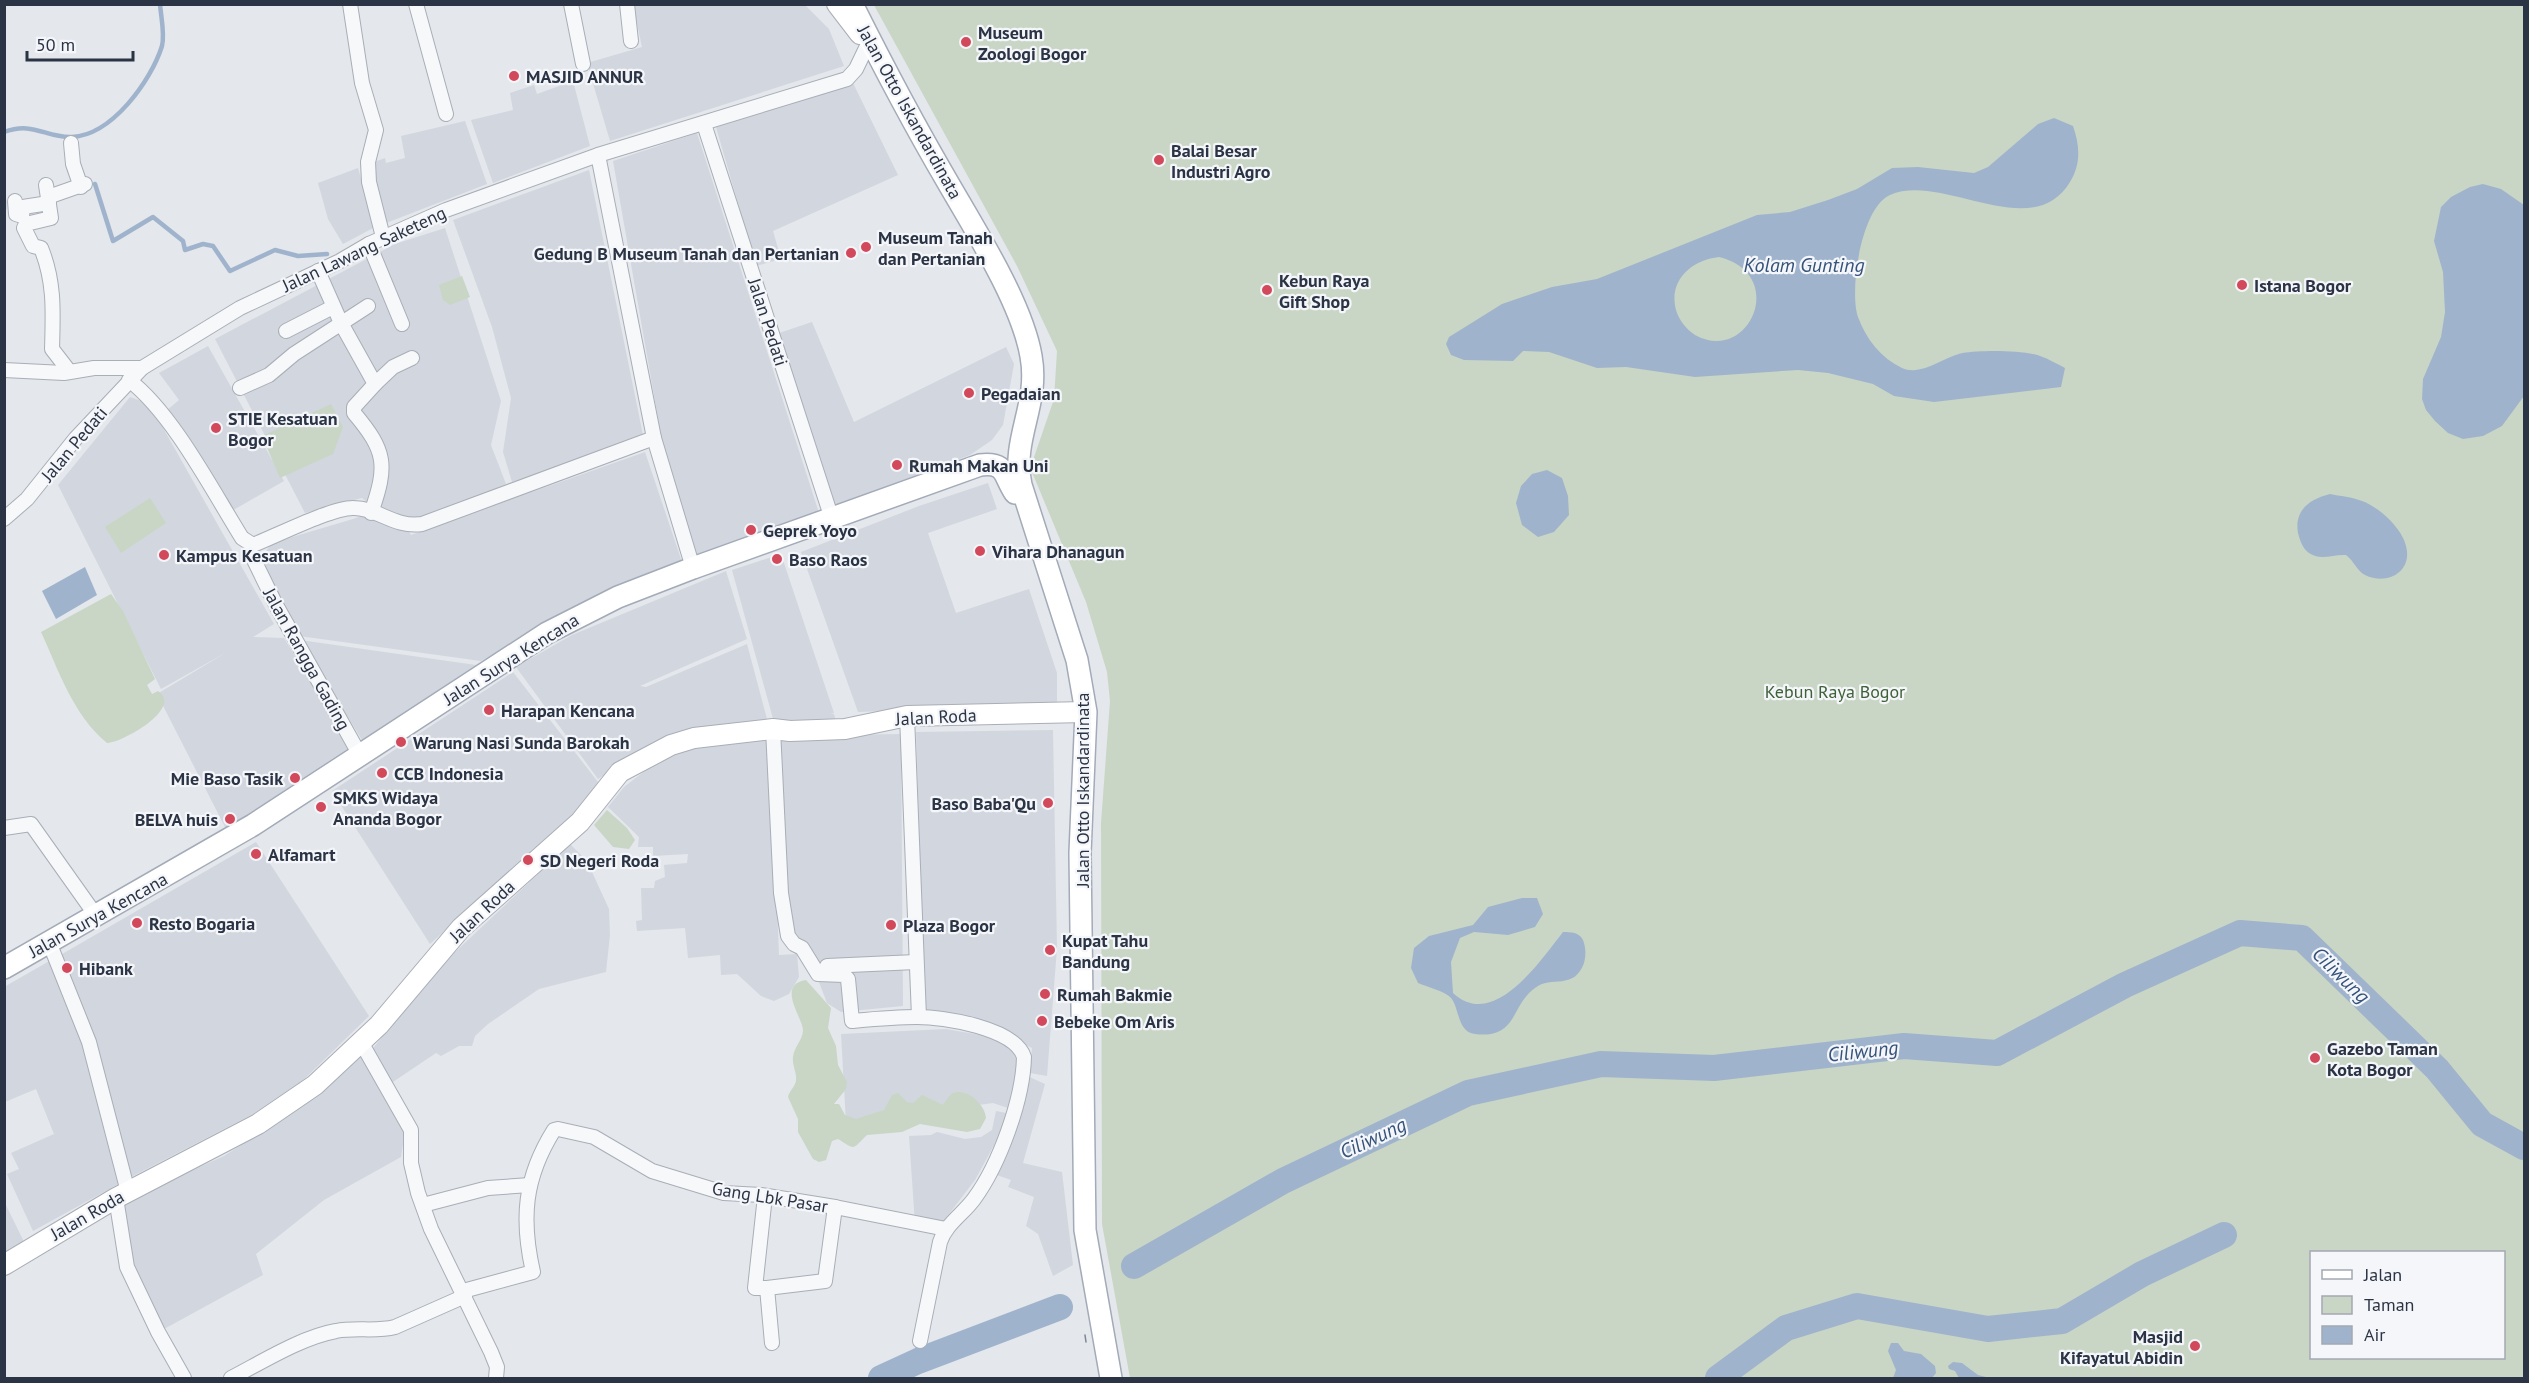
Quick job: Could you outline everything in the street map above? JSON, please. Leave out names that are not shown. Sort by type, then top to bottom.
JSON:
[{"type":"main road","name":"Jalan Otto Iskandardinata","points":[[852,4],[874,52],[975,228],[1029,343],[1034,392],[1017,464],[1032,522],[1077,660],[1086,712],[1080,853],[1085,1230],[1111,1378]]},
{"type":"main road","name":"Jalan Surya Kencana","points":[[4,968],[236,836],[547,633],[618,597],[693,567],[980,465],[992,464],[1004,470],[1012,489],[1032,522]]},
{"type":"street","points":[[350,4],[362,83],[376,130],[369,162],[369,182],[383,237]]},
{"type":"street","points":[[416,4],[446,114]]},
{"type":"street","points":[[571,4],[583,64]]},
{"type":"street","points":[[627,4],[631,41]]},
{"type":"street","points":[[837,4],[874,52]]},
{"type":"street","name":"Jalan Lawang Saketeng","points":[[142,368],[240,308],[383,237],[446,210],[598,155],[847,78],[874,52]]},
{"type":"street","name":"Jalan Pedati","points":[[704,124],[832,519]]},
{"type":"street","points":[[15,201],[16,214],[22,216],[23,207],[48,195],[83,185],[73,164],[71,143]]},
{"type":"street","points":[[598,155],[654,438],[693,567]]},
{"type":"street","points":[[48,195],[51,218],[26,224],[24,228],[33,246],[41,248],[47,264],[53,287],[50,295],[54,315],[52,349],[69,371]]},
{"type":"street","points":[[369,244],[402,324]]},
{"type":"street","points":[[318,271],[341,323],[375,384]]},
{"type":"street","points":[[240,388],[269,375],[368,306]]},
{"type":"street","points":[[286,331],[333,307]]},
{"type":"street","points":[[370,513],[380,479],[380,448],[354,413],[354,407],[393,368],[412,358]]},
{"type":"street","points":[[4,370],[55,373],[142,368]]},
{"type":"street","name":"Jalan Pedati","points":[[4,519],[27,500],[76,438],[142,368]]},
{"type":"street","points":[[129,380],[146,393],[165,416],[242,538],[253,545],[346,509],[354,508],[395,523],[422,524],[654,438]]},
{"type":"street","name":"Jalan Rangga Gading","points":[[254,560],[276,605],[361,756]]},
{"type":"street","name":"Jalan Roda","points":[[4,1265],[122,1195],[258,1124],[290,1104],[361,1042],[461,928],[580,822],[620,772],[671,745],[694,738],[773,729],[790,731],[845,729],[907,716],[1086,712]]},
{"type":"street","points":[[907,716],[919,1017]]},
{"type":"street","points":[[773,729],[781,892],[788,936],[794,944],[802,948],[818,974],[844,975],[848,979],[852,1021],[919,1017],[970,1024],[994,1032],[1019,1046],[1024,1057],[1017,1106],[1002,1144],[975,1197],[946,1229],[940,1242],[920,1341]]},
{"type":"street","points":[[4,828],[30,824],[97,916]]},
{"type":"street","points":[[49,942],[89,1042],[122,1195],[127,1267],[158,1332],[184,1378]]},
{"type":"street","points":[[813,967],[916,962]]},
{"type":"street","points":[[361,1042],[411,1130],[413,1176],[431,1229],[497,1367],[496,1378]]},
{"type":"street","name":"Gang Lbk Pasar","points":[[530,1185],[554,1130],[567,1130],[594,1137],[652,1171],[724,1193],[765,1196],[834,1207],[946,1229]]},
{"type":"street","points":[[231,1378],[322,1334],[339,1330],[396,1327],[464,1294],[533,1272],[525,1221],[530,1185],[488,1188],[423,1205]]},
{"type":"street","points":[[765,1196],[755,1288],[825,1281],[834,1207]]},
{"type":"street","points":[[767,1288],[772,1343]]},
{"type":"shaded area","points":[[804,4],[829,29],[844,66],[610,141],[587,63],[642,47],[633,5]]},
{"type":"shaded area","points":[[573,81],[590,146],[493,183],[471,120],[513,110],[510,93],[534,85],[537,94]]},
{"type":"shaded area","points":[[853,83],[898,175],[773,231],[781,259],[756,266],[716,127]]},
{"type":"shaded area","points":[[465,121],[487,184],[381,225],[370,182],[374,162],[385,158],[386,163],[405,158],[401,136]]},
{"type":"shaded area","points":[[697,133],[819,513],[693,557],[670,487],[613,161]]},
{"type":"shaded area","points":[[358,168],[375,227],[343,244],[328,219],[318,183]]},
{"type":"shaded area","points":[[589,170],[644,440],[512,482],[503,452],[511,398],[492,327],[453,220]]},
{"type":"shaded area","points":[[445,228],[501,401],[491,445],[506,484],[420,521],[403,521],[411,535],[645,452],[682,562],[598,597],[481,661],[299,636],[269,584],[262,556],[272,543],[353,519],[370,513],[373,508],[362,498],[305,513],[215,339],[395,244]]},
{"type":"shaded area","points":[[812,322],[854,422],[1006,347],[1014,364],[1003,425],[992,440],[970,455],[834,507],[779,333]]},
{"type":"shaded area","name":"STIE Kesatuan Bogor","points":[[208,346],[284,481],[230,512],[166,411],[179,400],[159,373]]},
{"type":"shaded area","points":[[130,397],[144,402],[154,412],[274,624],[253,637],[284,638],[350,747],[226,829],[157,694],[227,652],[161,689],[58,485]]},
{"type":"shaded area","points":[[988,483],[997,509],[928,533],[956,613],[1029,589],[1057,673],[1057,705],[858,712],[801,552],[919,506]]},
{"type":"shaded area","points":[[781,554],[834,713],[830,713],[834,714],[837,725],[775,726],[732,570]]},
{"type":"shaded area","points":[[726,571],[747,639],[640,686],[646,687],[747,644],[767,719],[670,734],[598,779],[516,667],[572,635]]},
{"type":"shaded area","points":[[300,640],[476,665],[362,740]]},
{"type":"shaded area","points":[[513,672],[598,782],[576,813],[430,944],[332,791]]},
{"type":"shaded area","points":[[1053,730],[1057,948],[1047,1076],[1030,1073],[1032,1048],[984,1025],[925,1016],[916,732]]},
{"type":"shaded area","points":[[901,734],[903,1006],[841,1012],[827,1003],[804,943],[789,944],[779,736]]},
{"type":"shaded area","points":[[770,739],[779,955],[797,954],[799,977],[789,994],[774,1001],[761,996],[737,974],[721,975],[720,955],[688,958],[685,928],[637,931],[636,921],[642,920],[641,888],[654,888],[655,881],[665,877],[664,865],[687,863],[688,854],[653,856],[653,847],[638,847],[639,837],[608,807],[624,787],[650,767],[693,747]]},
{"type":"shaded area","points":[[256,842],[369,1016],[291,1092],[129,1178],[57,957]]},
{"type":"shaded area","points":[[570,844],[587,861],[609,909],[610,935],[606,972],[539,989],[488,1024],[475,1036],[472,1046],[459,1046],[441,1056],[436,1053],[387,1086],[370,1052],[436,970]]},
{"type":"shaded area","points":[[53,959],[83,1028],[122,1182],[33,1231],[7,1174],[19,1169],[11,1153],[54,1134],[36,1089],[5,1102],[4,987]]},
{"type":"shaded area","points":[[946,1029],[986,1036],[1016,1050],[1019,1079],[1011,1109],[993,1103],[846,1123],[841,1034]]},
{"type":"shaded area","points":[[365,1052],[406,1124],[401,1157],[324,1200],[256,1254],[263,1275],[164,1329],[135,1271],[123,1201],[224,1156],[293,1112]]},
{"type":"shaded area","points":[[1025,1075],[1045,1084],[1023,1163],[1062,1172],[1073,1265],[1053,1276],[1038,1234],[1026,1226],[1034,1197],[1008,1187],[1011,1180],[991,1173]]},
{"type":"shaded area","points":[[996,1111],[1011,1114],[975,1180],[939,1227],[915,1224],[909,1136],[931,1135],[937,1132],[965,1139],[981,1137],[992,1130]]},
{"type":"shaded area","points":[[4,1201],[24,1242],[4,1254]]},
{"type":"green space","name":"Kebun Raya Bogor","points":[[874,5],[2524,5],[2524,1378],[1130,1378],[1102,1224],[1101,823],[1110,701],[1107,672],[1086,602],[1032,472],[1032,463],[1054,399],[1057,351],[1017,266]]},
{"type":"green space","points":[[462,276],[470,297],[450,305],[443,300],[439,285]]},
{"type":"green space","points":[[331,404],[343,427],[333,454],[280,478],[262,436]]},
{"type":"green space","points":[[150,498],[166,523],[121,553],[105,527]]},
{"type":"green space","points":[[111,594],[123,611],[155,679],[147,685],[152,694],[158,691],[164,698],[163,706],[148,723],[125,737],[107,743],[95,732],[76,706],[41,632]]},
{"type":"green space","points":[[607,810],[627,828],[635,840],[629,849],[613,847],[594,825]]},
{"type":"green space","points":[[806,980],[831,1008],[828,1028],[836,1046],[838,1065],[847,1082],[846,1089],[834,1104],[839,1104],[845,1115],[856,1119],[884,1110],[892,1095],[898,1093],[907,1102],[913,1103],[922,1095],[943,1105],[953,1093],[959,1092],[970,1095],[983,1108],[986,1118],[980,1129],[967,1132],[920,1124],[902,1132],[867,1135],[854,1147],[838,1139],[832,1141],[826,1160],[819,1162],[813,1159],[798,1132],[798,1119],[788,1097],[796,1082],[793,1057],[803,1031],[793,1003],[793,988],[797,983]]},
{"type":"water","name":"Kolam Gunting","points":[[2054,118],[2073,126],[2077,141],[2078,162],[2074,175],[2053,200],[2033,207],[2010,208],[1935,192],[1911,190],[1890,195],[1880,203],[1865,232],[1857,270],[1856,305],[1858,317],[1870,340],[1887,359],[1902,368],[1917,370],[1956,355],[1971,352],[2002,351],[2033,354],[2065,368],[2061,387],[1934,402],[1894,396],[1873,384],[1828,373],[1798,370],[1695,377],[1626,367],[1597,368],[1549,352],[1523,351],[1513,361],[1464,360],[1451,355],[1446,344],[1449,337],[1502,304],[1552,287],[1597,279],[1757,215],[1790,212],[1828,200],[1857,189],[1892,168],[1918,167],[1974,173],[1988,167],[2038,124]],"holes":[[[1719,257],[1740,266],[1752,281],[1756,297],[1754,314],[1745,328],[1731,338],[1714,341],[1695,335],[1683,324],[1676,310],[1674,299],[1684,273],[1700,262]]]},
{"type":"water","points":[[2483,184],[2501,189],[2524,205],[2524,396],[2502,426],[2483,436],[2463,439],[2448,433],[2426,410],[2422,399],[2423,379],[2441,337],[2445,312],[2443,272],[2434,241],[2441,207],[2451,197],[2470,187]]},
{"type":"water","points":[[1547,470],[1562,478],[1568,496],[1569,515],[1554,532],[1538,537],[1522,525],[1516,503],[1521,486],[1532,474]]},
{"type":"water","points":[[2330,494],[2369,504],[2395,525],[2406,546],[2406,563],[2402,570],[2389,578],[2373,578],[2362,573],[2346,555],[2318,557],[2307,551],[2298,533],[2298,518],[2310,502]]},
{"type":"water","points":[[85,567],[97,595],[56,619],[42,591]]},
{"type":"water","points":[[1522,898],[1537,898],[1543,914],[1535,927],[1508,935],[1474,932],[1460,938],[1451,962],[1453,993],[1469,1002],[1484,1004],[1500,998],[1515,988],[1529,974],[1563,932],[1574,933],[1581,937],[1585,949],[1584,963],[1580,972],[1574,977],[1541,984],[1535,988],[1521,1003],[1512,1020],[1499,1031],[1489,1034],[1469,1032],[1462,1025],[1451,998],[1440,991],[1418,983],[1411,968],[1414,948],[1429,936],[1473,925],[1488,907]]},
{"type":"water","points":[[1891,1343],[1898,1343],[1904,1351],[1921,1354],[1935,1366],[1936,1373],[1932,1378],[1893,1378],[1896,1370],[1888,1351]]},
{"type":"water","points":[[1953,1362],[1962,1363],[1978,1375],[1990,1378],[1959,1378],[1955,1371],[1949,1369],[1948,1366]]},
{"type":"waterway","points":[[4,132],[23,128],[72,137],[87,134],[115,117],[139,90],[157,60],[163,41],[160,4]]},
{"type":"waterway","points":[[95,184],[113,241],[153,217],[183,241],[185,250],[203,244],[213,246],[230,271],[275,250],[298,256],[327,254]]},
{"type":"waterway","points":[[4,200],[4,209]]},
{"type":"waterway","name":"Ciliwung","points":[[1134,1266],[1283,1181],[1468,1093],[1601,1064],[1714,1068],[1904,1046],[1997,1053],[2125,985],[2240,933],[2302,938],[2437,1069],[2482,1124],[2524,1147]]},
{"type":"waterway","points":[[1718,1378],[1786,1328],[1857,1306],[1988,1329],[2062,1321],[2142,1274],[2224,1235]]},
{"type":"waterway","name":"Ciliwung","points":[[881,1378],[918,1361],[1060,1307]]},
{"type":"tram line","points":[[1085,1335],[1086,1342]]},
{"type":"place","name":"Museum Zoologi Bogor","points":[[966,42]]},
{"type":"place","name":"MASJID ANNUR","points":[[514,76]]},
{"type":"place","name":"Balai Besar Industri Agro","points":[[1159,160]]},
{"type":"place","name":"Museum Tanah dan Pertanian","points":[[866,247]]},
{"type":"place","name":"Gedung B Museum Tanah dan Pertanian","points":[[851,253]]},
{"type":"place","name":"Istana Bogor","points":[[2242,285]]},
{"type":"place","name":"Kebun Raya Gift Shop","points":[[1267,290]]},
{"type":"place","name":"Pegadaian","points":[[969,393]]},
{"type":"place","name":"STIE Kesatuan Bogor","points":[[216,428]]},
{"type":"place","name":"Rumah Makan Uni","points":[[897,465]]},
{"type":"place","name":"Geprek Yoyo","points":[[751,530]]},
{"type":"place","name":"Vihara Dhanagun","points":[[980,551]]},
{"type":"place","name":"Kampus Kesatuan","points":[[164,555]]},
{"type":"place","name":"Baso Raos","points":[[777,559]]},
{"type":"place","name":"Harapan Kencana","points":[[489,710]]},
{"type":"place","name":"Warung Nasi Sunda Barokah","points":[[401,742]]},
{"type":"place","name":"CCB Indonesia","points":[[382,773]]},
{"type":"place","name":"Mie Baso Tasik","points":[[295,778]]},
{"type":"place","name":"Baso Baba'Qu","points":[[1048,803]]},
{"type":"place","name":"SMKS Widaya Ananda Bogor","points":[[321,807]]},
{"type":"place","name":"BELVA huis","points":[[230,819]]},
{"type":"place","name":"Alfamart","points":[[256,854]]},
{"type":"place","name":"SD Negeri Roda","points":[[528,860]]},
{"type":"place","name":"Resto Bogaria","points":[[137,923]]},
{"type":"place","name":"Plaza Bogor","points":[[891,925]]},
{"type":"place","name":"Kupat Tahu Bandung","points":[[1050,950]]},
{"type":"place","name":"Hibank","points":[[67,968]]},
{"type":"place","name":"Rumah Bakmie","points":[[1045,994]]},
{"type":"place","name":"Bebeke Om Aris","points":[[1042,1021]]},
{"type":"place","name":"Gazebo Taman Kota Bogor","points":[[2315,1058]]},
{"type":"place","name":"Masjid Kifayatul Abidin","points":[[2195,1346]]}]
